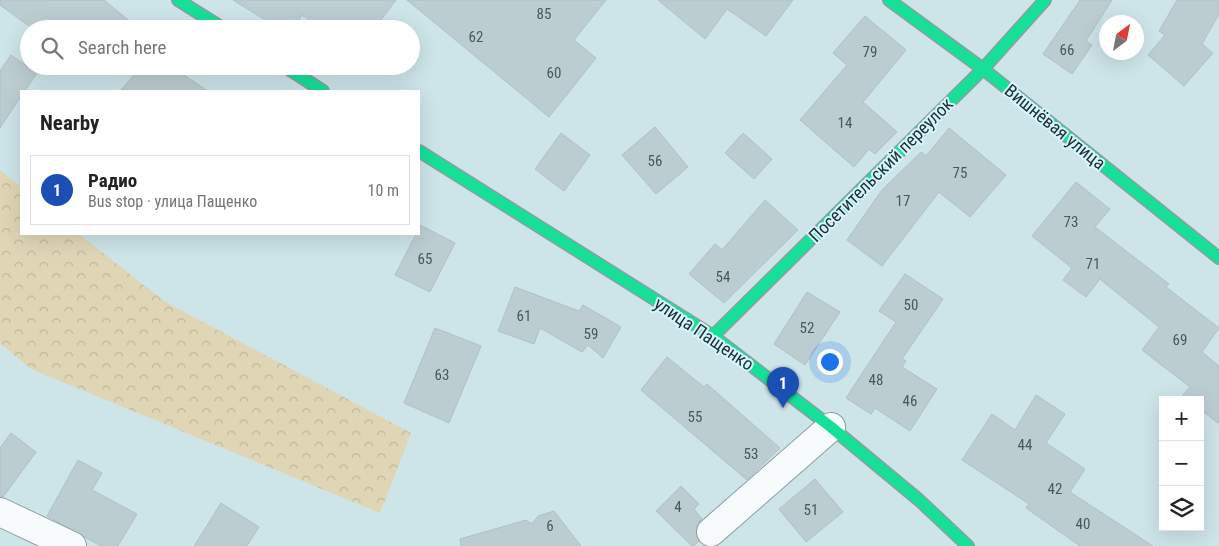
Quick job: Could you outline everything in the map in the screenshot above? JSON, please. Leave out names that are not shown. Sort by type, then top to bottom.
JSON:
[{"type":"street","points":[[179,0],[210,20]]},
{"type":"street","name":"Вишнёвая улица","points":[[889,0],[983,69],[1219,258]]},
{"type":"street","name":"Посетительский переулок","points":[[713,336],[983,69],[1045,0]]},
{"type":"street","points":[[298,75],[321,90]]},
{"type":"street","name":"улица Пащенко","points":[[420,152],[713,336],[831,427],[919,500],[968,546]]},
{"type":"street","points":[[710,532],[831,427]]},
{"type":"street","points":[[0,512],[72,546]]},
{"type":"green space","points":[[0,170],[20,186],[20,235],[80,235],[164,301],[411,433],[380,513],[31,369],[0,343]]},
{"type":"building","points":[[0,0],[104,0],[128,20],[21,20],[0,5]]},
{"type":"building","points":[[233,0],[396,0],[381,20],[309,20],[302,15],[299,20],[265,20]]},
{"type":"building","points":[[407,0],[606,0],[574,40],[596,58],[549,117]]},
{"type":"building","points":[[658,0],[793,0],[766,36],[727,9],[705,39]]},
{"type":"building","points":[[1080,0],[1112,0],[1102,15],[1099,15],[1099,20],[1086,41],[1092,45],[1072,74],[1043,54]]},
{"type":"building","points":[[1177,0],[1219,0],[1219,14],[1202,44],[1213,53],[1184,86],[1148,55],[1165,35],[1159,31]]},
{"type":"building","points":[[865,16],[906,50],[863,102],[897,132],[875,154],[869,149],[854,167],[800,120],[847,65],[833,53]]},
{"type":"building","points":[[11,55],[20,61],[20,75],[36,75],[26,90],[20,90],[20,98],[0,128],[0,71]]},
{"type":"building","points":[[134,75],[184,75],[206,90],[121,90]]},
{"type":"building","points":[[655,127],[688,167],[656,194],[622,155]]},
{"type":"building","points":[[949,128],[1006,175],[970,217],[939,192],[882,266],[847,240],[882,190],[921,152],[926,156]]},
{"type":"building","points":[[561,133],[590,155],[564,191],[535,169]]},
{"type":"building","points":[[743,133],[772,159],[754,179],[725,153]]},
{"type":"building","points":[[1076,182],[1110,209],[1095,227],[1169,284],[1166,287],[1219,328],[1202,352],[1219,366],[1219,424],[1204,412],[1204,396],[1184,396],[1183,395],[1190,387],[1142,350],[1159,327],[1100,279],[1086,297],[1063,280],[1072,268],[1032,236]]},
{"type":"building","points":[[765,200],[798,230],[724,303],[689,274],[715,244],[722,250]]},
{"type":"building","points":[[420,225],[455,243],[430,292],[395,275],[415,235],[420,235]]},
{"type":"building","points":[[905,274],[943,299],[902,359],[906,361],[902,367],[937,389],[910,431],[875,408],[871,414],[846,398],[896,322],[879,311]]},
{"type":"building","points":[[515,287],[579,311],[583,305],[621,327],[603,358],[588,345],[582,352],[540,328],[534,344],[498,331]]},
{"type":"building","points":[[807,292],[840,312],[805,365],[774,344]]},
{"type":"building","points":[[435,328],[481,346],[449,423],[404,403]]},
{"type":"building","points":[[667,357],[704,387],[707,384],[780,448],[747,480],[641,390]]},
{"type":"building","points":[[1036,395],[1065,414],[1046,443],[1085,469],[1070,492],[1153,546],[1080,546],[1026,508],[1029,504],[962,460],[992,414],[1015,430]]},
{"type":"building","points":[[11,433],[36,452],[3,497],[0,497],[0,448]]},
{"type":"building","points":[[78,460],[102,473],[92,490],[137,514],[118,546],[101,546],[47,516]]},
{"type":"building","points":[[815,479],[843,512],[806,542],[779,509]]},
{"type":"building","points":[[681,486],[699,504],[694,509],[702,519],[696,527],[699,541],[694,546],[656,511]]},
{"type":"building","points":[[221,503],[259,527],[247,546],[194,546]]},
{"type":"building","points":[[554,511],[581,546],[461,546],[460,539],[526,520],[532,524],[538,516]]},
{"type":"traffic: fast","points":[[178,0],[210,20]]},
{"type":"traffic: fast","points":[[889,0],[983,69],[1219,258]]},
{"type":"traffic: fast","points":[[713,336],[983,69],[1045,0]]},
{"type":"traffic: fast","points":[[298,75],[321,90]]},
{"type":"traffic: fast","points":[[420,152],[713,336],[831,427],[919,500],[968,546]]},
{"type":"place","name":"Радио","points":[[783,408]]}]
